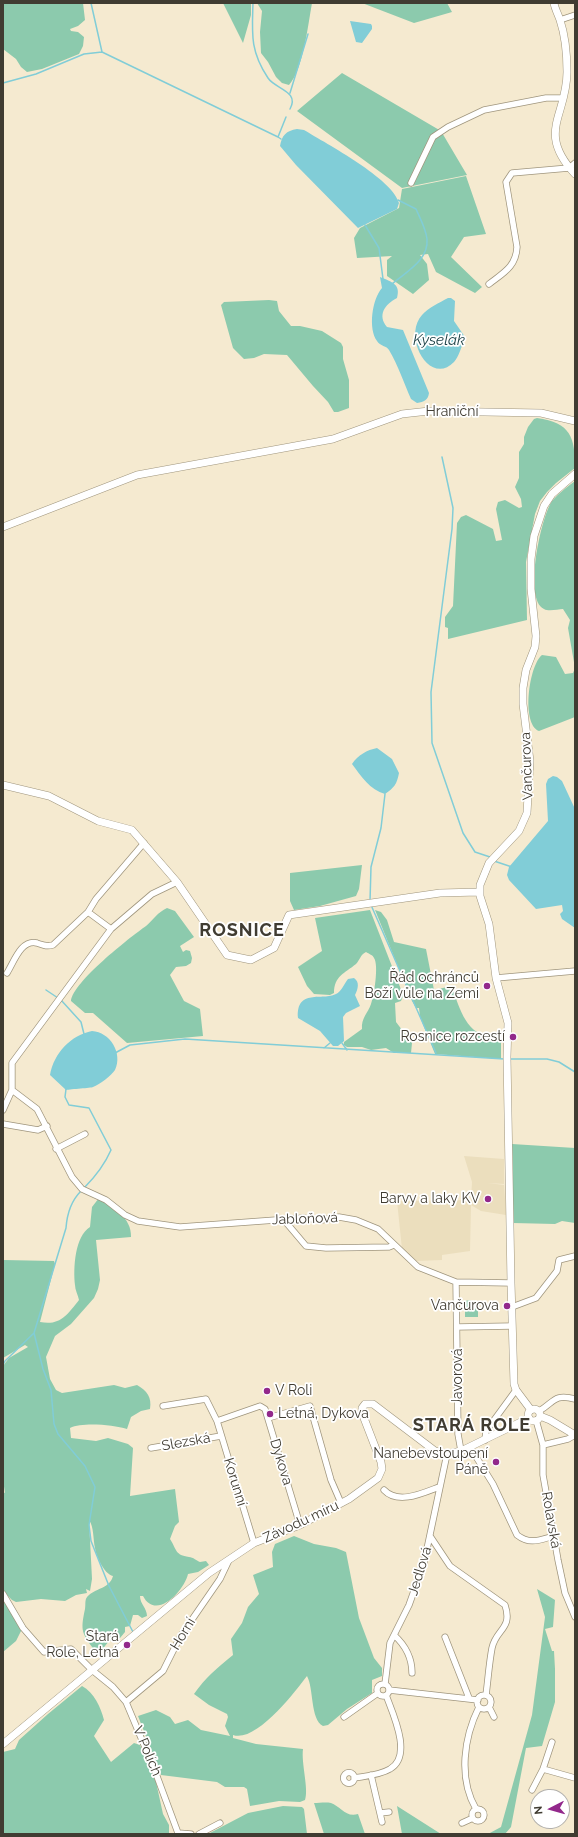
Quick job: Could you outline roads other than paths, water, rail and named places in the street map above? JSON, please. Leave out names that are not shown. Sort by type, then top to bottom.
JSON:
[{"type":"street","points":[[554,3],[560,20],[567,69],[566,84],[556,121],[556,140],[561,156],[572,165],[575,174]]},
{"type":"street","points":[[560,20],[575,15]]},
{"type":"street","points":[[411,182],[433,137],[448,127],[484,110],[546,98],[563,98]]},
{"type":"street","points":[[489,284],[511,266],[517,257],[517,247],[506,182],[512,174],[572,165]]},
{"type":"street","name":"Hraniční","points":[[3,527],[137,475],[333,439],[402,414],[429,411],[541,413],[575,421]]},
{"type":"street","name":"Vančurova","points":[[479,892],[480,881],[486,869],[498,851],[519,831],[527,813],[530,761],[523,704],[523,688],[528,664],[535,647],[536,636],[531,589],[531,559],[534,536],[544,506],[552,494],[575,474]]},
{"type":"street","points":[[3,785],[49,796],[98,821],[132,830],[177,882],[227,955],[251,960],[274,948],[289,915],[440,893],[479,892],[488,919],[496,978],[508,1028],[507,1057],[511,1283],[516,1390],[535,1415],[550,1420],[575,1435],[568,1439],[543,1445]]},
{"type":"street","points":[[7,972],[21,949],[28,943],[36,943],[46,946],[52,945],[88,912],[96,899],[144,843]]},
{"type":"street","points":[[3,1110],[12,1090],[12,1063],[111,929],[152,894],[177,882]]},
{"type":"street","points":[[88,912],[111,929]]},
{"type":"street","points":[[496,978],[575,971]]},
{"type":"street","name":"Jabloňová","points":[[12,1090],[37,1109],[47,1126],[56,1149],[72,1177],[82,1189],[106,1200],[125,1215],[138,1221],[180,1228],[303,1218],[322,1220],[339,1217],[356,1220],[378,1229],[418,1267],[456,1282],[511,1283]]},
{"type":"street","points":[[3,1124],[38,1130],[47,1126]]},
{"type":"street","points":[[56,1149],[85,1133]]},
{"type":"street","name":"Jabloňová","points":[[284,1220],[306,1246],[326,1248],[389,1247],[394,1245]]},
{"type":"street","points":[[512,1307],[536,1298],[557,1272],[559,1260],[575,1256]]},
{"type":"street","name":"Javorová","points":[[456,1282],[458,1434],[461,1450]]},
{"type":"street","points":[[457,1327],[512,1326]]},
{"type":"street","points":[[485,1440],[486,1431],[516,1390]]},
{"type":"street","points":[[446,1454],[470,1447],[535,1415],[552,1400],[558,1398],[575,1400]]},
{"type":"street","name":"Korunní","points":[[163,1406],[206,1399],[217,1421],[254,1543]]},
{"type":"street","name":"Závodu míru","points":[[3,1744],[209,1573],[230,1558],[254,1543],[300,1525],[341,1503],[372,1483],[381,1474],[381,1462],[362,1413],[362,1408],[365,1404],[373,1404],[429,1448],[438,1453],[446,1454]]},
{"type":"street","points":[[217,1421],[260,1406],[265,1409],[268,1418],[310,1406],[331,1480],[341,1503]]},
{"type":"street","name":"Rolavská","points":[[535,1415],[543,1445],[543,1475],[565,1593],[575,1617]]},
{"type":"street","name":"Dykova","points":[[268,1418],[300,1525]]},
{"type":"street","name":"Slezská","points":[[151,1448],[221,1436]]},
{"type":"street","points":[[470,1447],[493,1484],[517,1535],[524,1541],[554,1536]]},
{"type":"street","name":"Jedlová","points":[[385,1684],[389,1648],[409,1605],[424,1563],[446,1454]]},
{"type":"street","points":[[384,1490],[386,1493],[403,1498],[439,1487]]},
{"type":"street","points":[[430,1536],[450,1566],[505,1605],[507,1622],[505,1628],[498,1635],[492,1647],[486,1695]]},
{"type":"street","name":"Horní","points":[[126,1702],[163,1671],[180,1637],[220,1579],[230,1558]]},
{"type":"street","name":"V Polích","points":[[3,1594],[23,1628],[44,1652],[72,1649],[92,1670],[113,1687],[126,1702],[155,1770],[178,1832],[190,1834]]},
{"type":"street","points":[[394,1635],[400,1640],[408,1653],[412,1673]]},
{"type":"street","points":[[445,1637],[469,1698]]},
{"type":"street","points":[[344,1717],[378,1693],[379,1686],[385,1684],[401,1739],[401,1753],[392,1769],[354,1778]]},
{"type":"street","points":[[378,1693],[381,1696],[388,1693],[469,1698],[478,1700]]},
{"type":"street","points":[[478,1700],[481,1696],[486,1695]]},
{"type":"street","points":[[486,1695],[491,1700],[489,1707],[494,1717]]},
{"type":"street","points":[[476,1809],[468,1788],[465,1760],[468,1735],[479,1707],[478,1700]]},
{"type":"street","points":[[479,1707],[484,1709],[489,1707]]},
{"type":"street","points":[[533,1789],[543,1769],[552,1742]]},
{"type":"street","points":[[543,1769],[575,1778]]},
{"type":"street","points":[[371,1775],[382,1822]]},
{"type":"street","points":[[476,1809],[483,1811],[485,1816],[482,1821],[478,1822],[473,1818],[472,1813],[476,1809]]},
{"type":"street","points":[[380,1814],[389,1812]]},
{"type":"street","points":[[462,1823],[473,1818]]},
{"type":"street","points":[[199,1834],[220,1823]]},
{"type":"water","points":[[350,21],[371,24],[372,29],[362,43],[356,42]]},
{"type":"water","points":[[297,129],[304,130],[343,153],[385,183],[399,203],[397,209],[358,228],[296,165],[280,146],[285,134]]},
{"type":"water","points":[[380,277],[392,282],[397,287],[397,298],[389,303],[384,310],[384,323],[387,327],[403,330],[429,393],[427,399],[422,402],[417,403],[411,399],[389,350],[378,343],[374,336],[372,314],[376,299],[382,288]]},
{"type":"water","name":"Kyselák","points":[[448,298],[455,301],[454,321],[465,337],[465,340],[454,362],[445,368],[436,368],[428,364],[422,356],[417,346],[415,335],[417,324],[422,315],[434,305]]},
{"type":"water","points":[[377,748],[392,759],[399,773],[395,785],[385,794],[370,786],[352,764],[363,753]]},
{"type":"water","points":[[553,776],[562,781],[575,809],[575,928],[562,919],[560,914],[563,911],[562,905],[536,909],[509,880],[507,875],[509,867],[548,821],[546,784],[548,779]]},
{"type":"water","points":[[354,978],[358,986],[355,995],[360,1006],[346,1013],[343,1017],[344,1041],[338,1046],[333,1046],[320,1031],[298,1018],[299,1009],[301,1003],[306,999],[336,994],[341,990],[348,979]]},
{"type":"water","points":[[92,1031],[104,1035],[113,1044],[117,1057],[115,1070],[105,1080],[93,1087],[66,1090],[50,1075],[55,1059],[65,1046],[77,1036]]},
{"type":"waterway","points":[[91,3],[102,52]]},
{"type":"waterway","points":[[253,3],[252,24],[255,51],[262,68],[271,82],[289,94],[292,98],[290,109]]},
{"type":"waterway","points":[[290,93],[308,34]]},
{"type":"waterway","points":[[3,83],[36,74],[84,54],[102,52],[278,137]]},
{"type":"waterway","points":[[281,139],[278,137],[286,117]]},
{"type":"waterway","points":[[392,284],[416,265],[427,246],[427,239],[423,224],[416,209],[398,200]]},
{"type":"waterway","points":[[365,225],[379,248],[383,279]]},
{"type":"waterway","points":[[442,457],[453,508],[452,529],[431,692],[432,743],[463,833],[475,852],[490,857]]},
{"type":"waterway","points":[[370,901],[371,867],[381,828],[385,794]]},
{"type":"waterway","points":[[494,861],[512,867]]},
{"type":"waterway","points":[[371,905],[436,1053]]},
{"type":"waterway","points":[[46,990],[58,998]]},
{"type":"waterway","points":[[61,1000],[81,1022],[84,1034]]},
{"type":"waterway","points":[[115,1053],[130,1045],[185,1039],[504,1059]]},
{"type":"waterway","points":[[324,1048],[330,1043]]},
{"type":"waterway","points":[[342,1043],[347,1050]]},
{"type":"waterway","points":[[510,1059],[547,1059],[559,1062],[575,1072]]},
{"type":"waterway","points":[[66,1089],[65,1097],[69,1105],[89,1108],[111,1150],[106,1161],[84,1188]]},
{"type":"waterway","points":[[3,1365],[5,1361],[34,1333],[66,1228],[70,1208],[81,1191]]},
{"type":"waterway","points":[[34,1333],[43,1369],[51,1390],[54,1424],[58,1434],[85,1466],[95,1487],[89,1525],[91,1541],[109,1586],[133,1632]]},
{"type":"place","name":"Řád ochránců Boží vůle na Zemi","points":[[487,986]]},
{"type":"place","name":"Rosnice rozcestí","points":[[513,1037]]},
{"type":"place","name":"Barvy a laky KV","points":[[488,1199]]},
{"type":"place","name":"Vančurova","points":[[507,1306]]},
{"type":"place","name":"V Roli","points":[[267,1391]]},
{"type":"place","name":"Letná, Dykova","points":[[270,1414]]},
{"type":"place","name":"Nanebevstoupení Páně","points":[[496,1462]]},
{"type":"place","name":"Stará Role, Letná","points":[[127,1645]]},
{"type":"district","name":"ROSNICE","points":[[242,931]]},
{"type":"district","name":"STARÁ ROLE","points":[[472,1426]]}]
